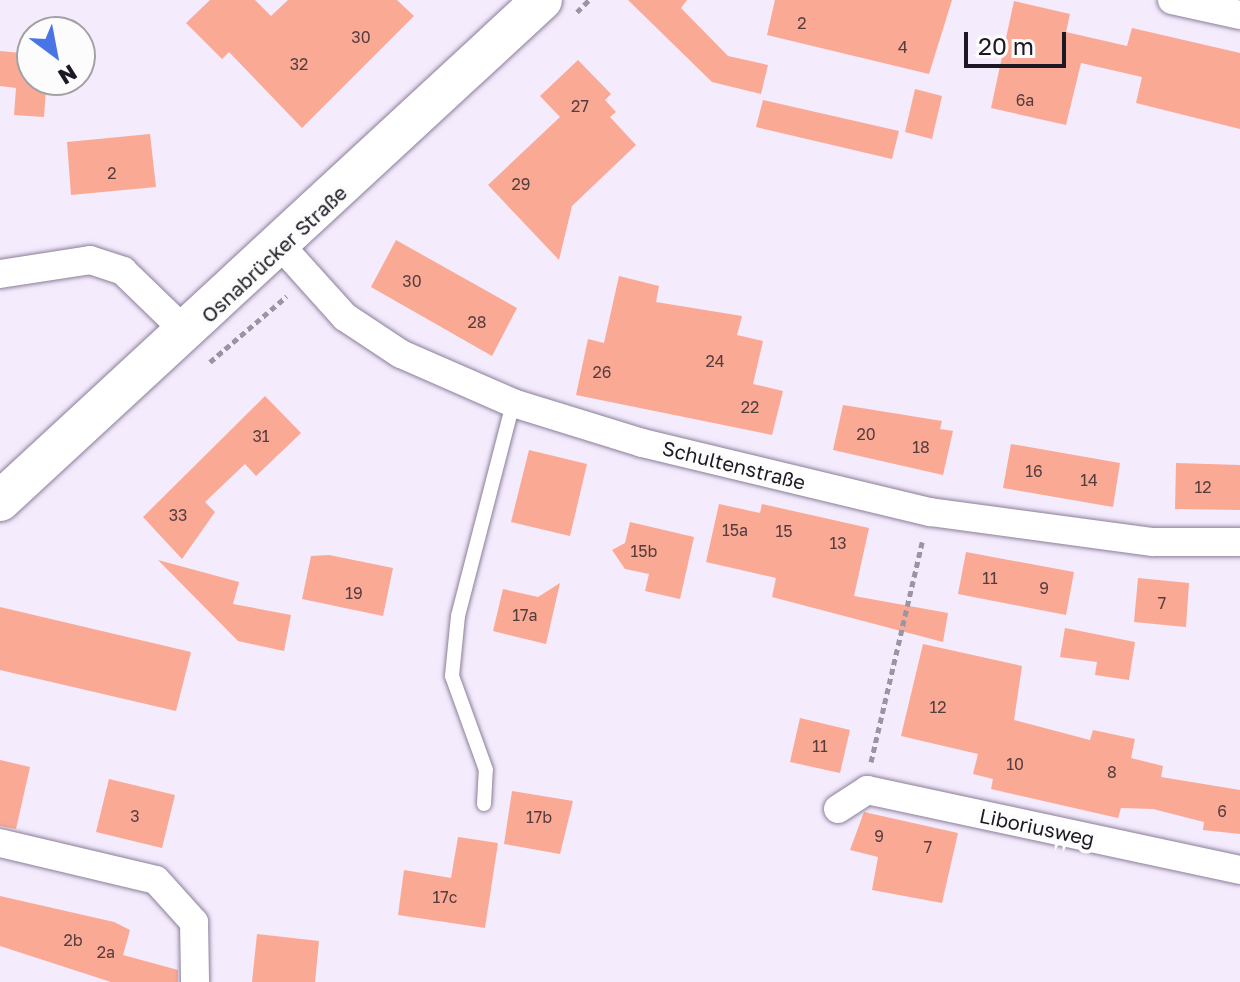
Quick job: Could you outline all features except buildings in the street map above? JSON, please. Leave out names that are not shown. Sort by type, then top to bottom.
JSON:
[{"type":"main road","name":"Osnabrücker Straße","points":[[0,501],[188,334],[542,0]]},
{"type":"street","points":[[1172,0],[1240,15]]},
{"type":"street","name":"Schultenstraße","points":[[281,246],[345,317],[401,354],[513,403],[642,443],[930,512],[1153,542],[1240,542]]},
{"type":"street","points":[[0,274],[90,260],[123,271],[188,334]]},
{"type":"street","points":[[838,809],[867,790]]},
{"type":"street","name":"Liboriusweg","points":[[867,790],[1240,870]]},
{"type":"street","points":[[0,843],[156,880],[194,922],[195,982]]},
{"type":"lane","points":[[484,804],[486,770],[452,676],[458,616],[513,403]]},
{"type":"path","points":[[867,790],[879,706],[930,512]]}]
